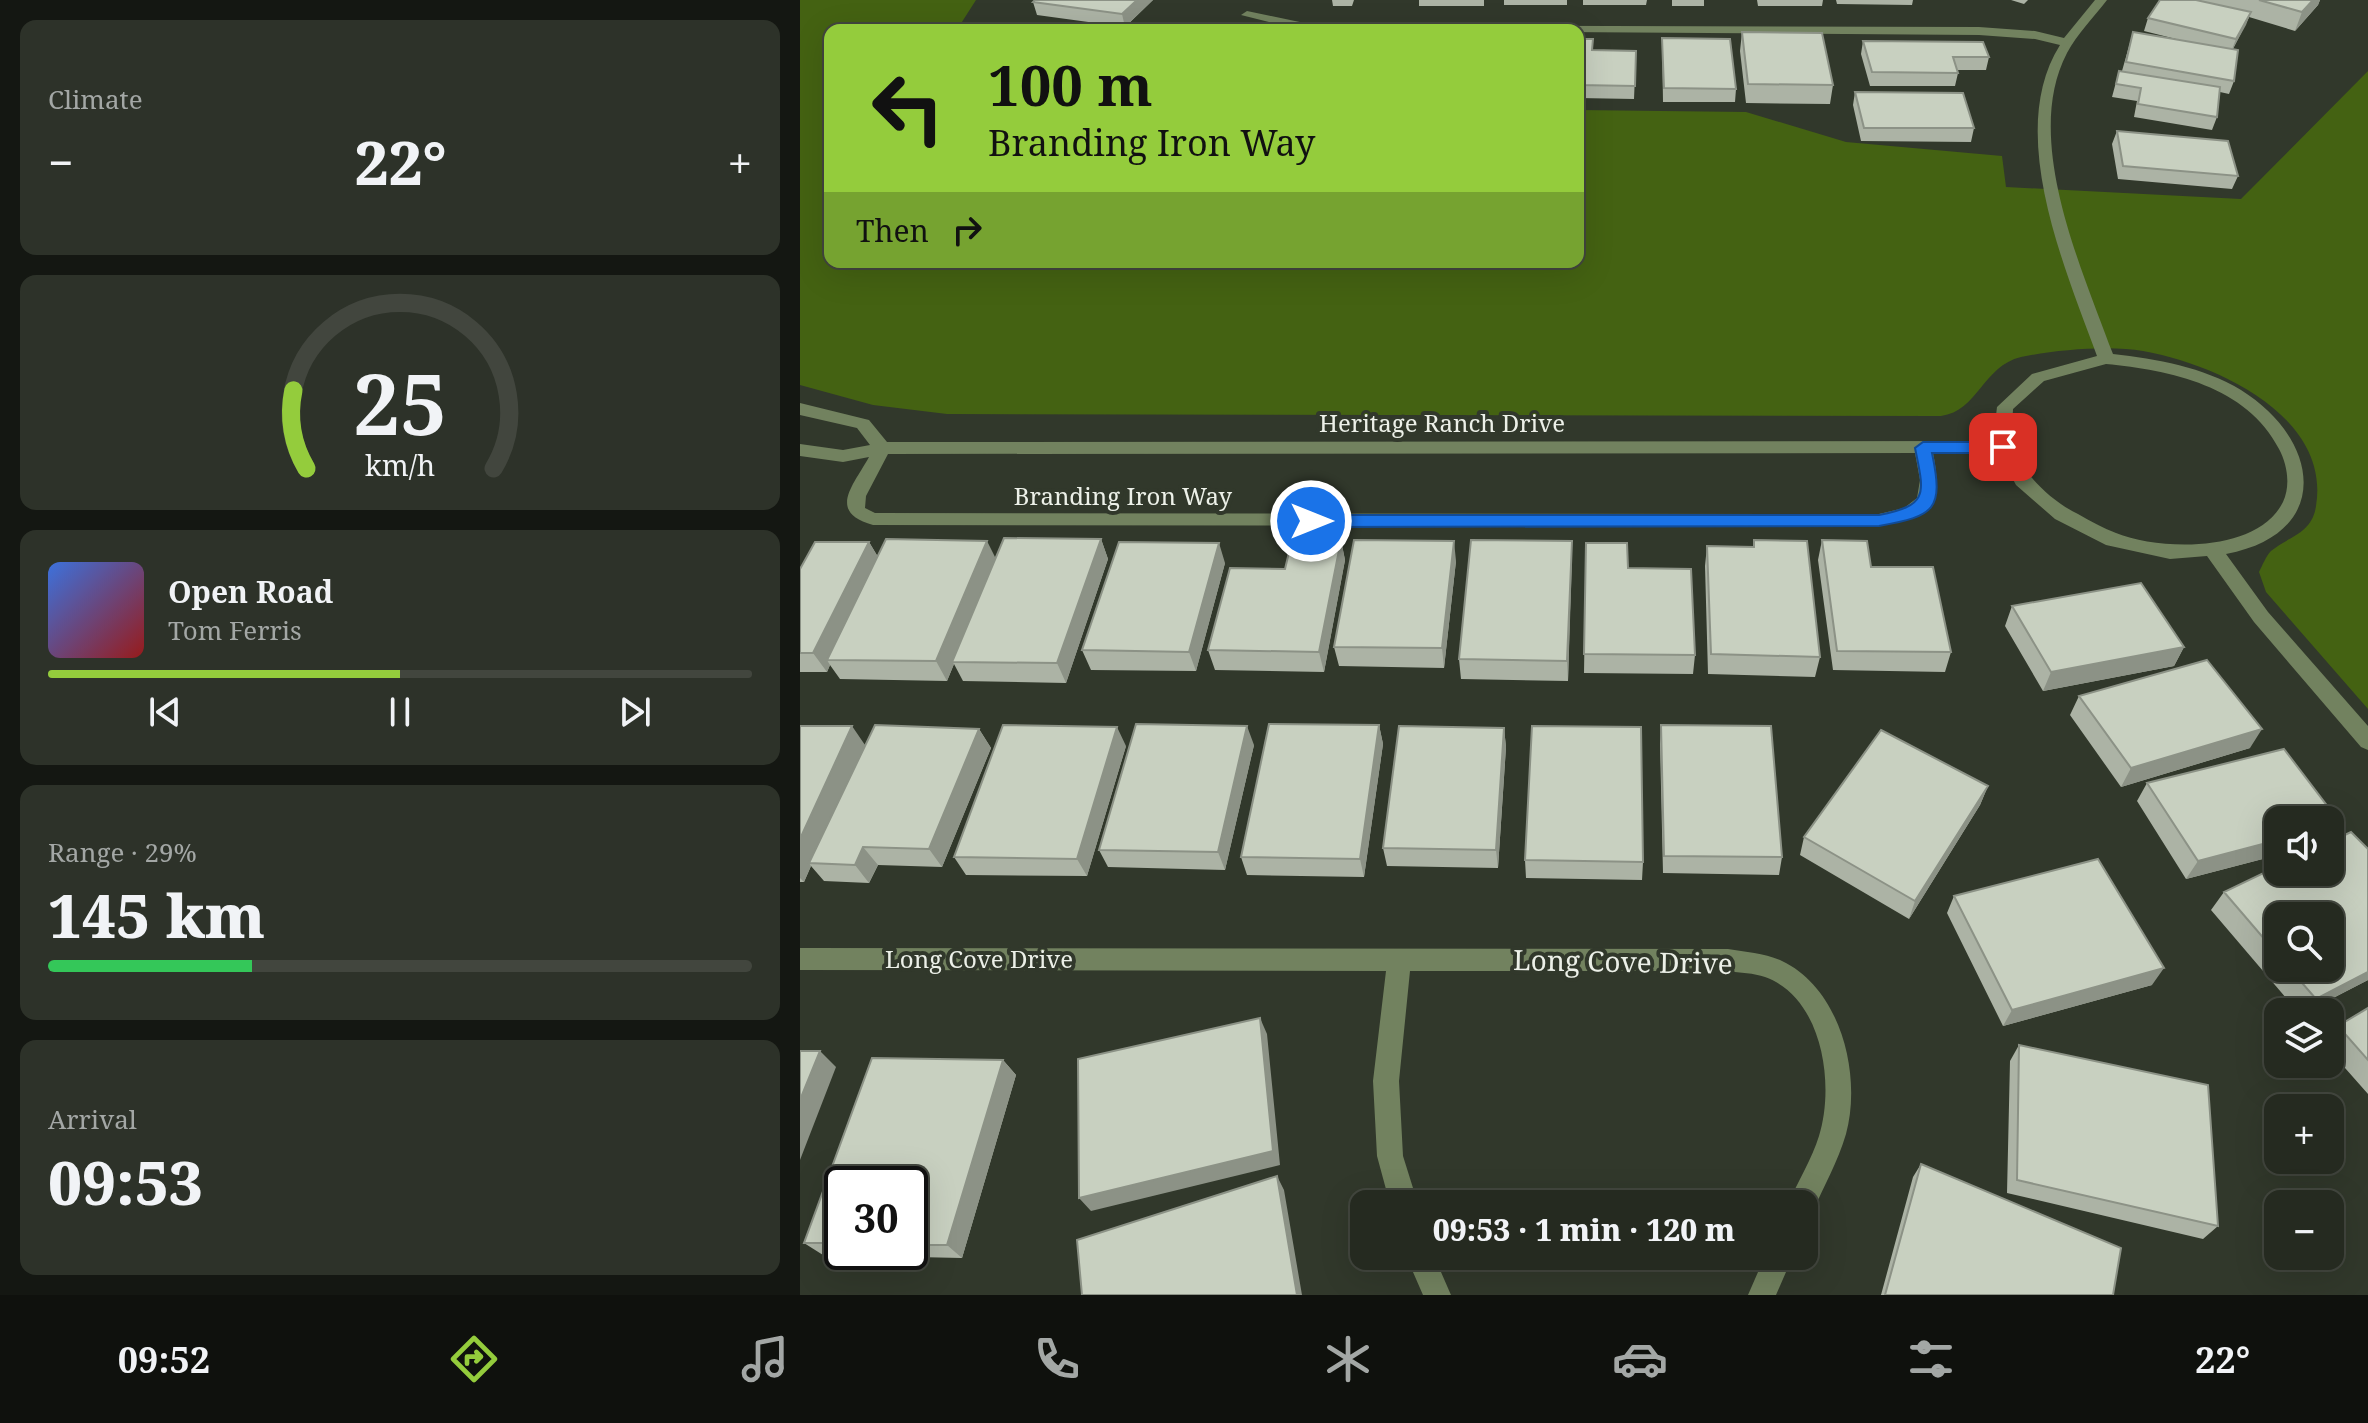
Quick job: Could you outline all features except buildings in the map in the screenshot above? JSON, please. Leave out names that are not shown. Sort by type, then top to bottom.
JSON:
[{"type":"street","points":[[2101,0],[2068,43],[2046,85],[2042,146],[2047,178],[2106,359]]},
{"type":"street","points":[[1247,15],[1290,24]]},
{"type":"street","points":[[1584,30],[1979,31],[2035,35],[2068,43]]},
{"type":"street","points":[[2106,359],[2151,363],[2198,375],[2239,396],[2272,424],[2293,456],[2298,488],[2286,517],[2257,540],[2214,552],[2169,552],[2122,544],[2079,526],[2034,494],[2016,476],[2003,447],[2001,419],[2013,395],[2036,376],[2068,364],[2106,359]]},
{"type":"street","points":[[800,409],[863,424],[882,448]]},
{"type":"street","name":"Heritage Ranch Drive","points":[[800,450],[843,456],[882,448],[2003,447]]},
{"type":"street","name":"Branding Iron Way","points":[[882,448],[857,496],[856,511],[873,519],[1879,520],[1907,515],[1926,505],[1932,489],[1923,448]]},
{"type":"street","points":[[2214,552],[2261,617],[2368,741]]},
{"type":"street","name":"Long Cove Drive","points":[[800,959],[1728,960],[1775,969],[1804,994],[1828,1032],[1840,1077],[1835,1127],[1808,1190]]},
{"type":"street","points":[[1399,960],[1386,1081],[1390,1156],[1400,1190]]},
{"type":"street","points":[[1426,1270],[1437,1295]]},
{"type":"street","points":[[1762,1295],[1773,1270]]},
{"type":"green space","points":[[800,0],[976,0],[961,24],[824,24],[824,268],[1584,268],[1584,110],[1746,112],[1846,142],[2002,156],[2006,187],[2241,199],[2368,71],[2368,709],[2266,592],[2259,572],[2271,551],[2305,529],[2314,515],[2316,474],[2306,446],[2287,421],[2234,382],[2203,368],[2143,351],[2082,349],[2021,357],[1998,369],[1964,406],[1941,416],[947,414],[873,405],[800,385]]},
{"type":"route","points":[[1311,521],[1879,520],[1907,515],[1926,505],[1932,489],[1923,448],[2003,447]]}]
